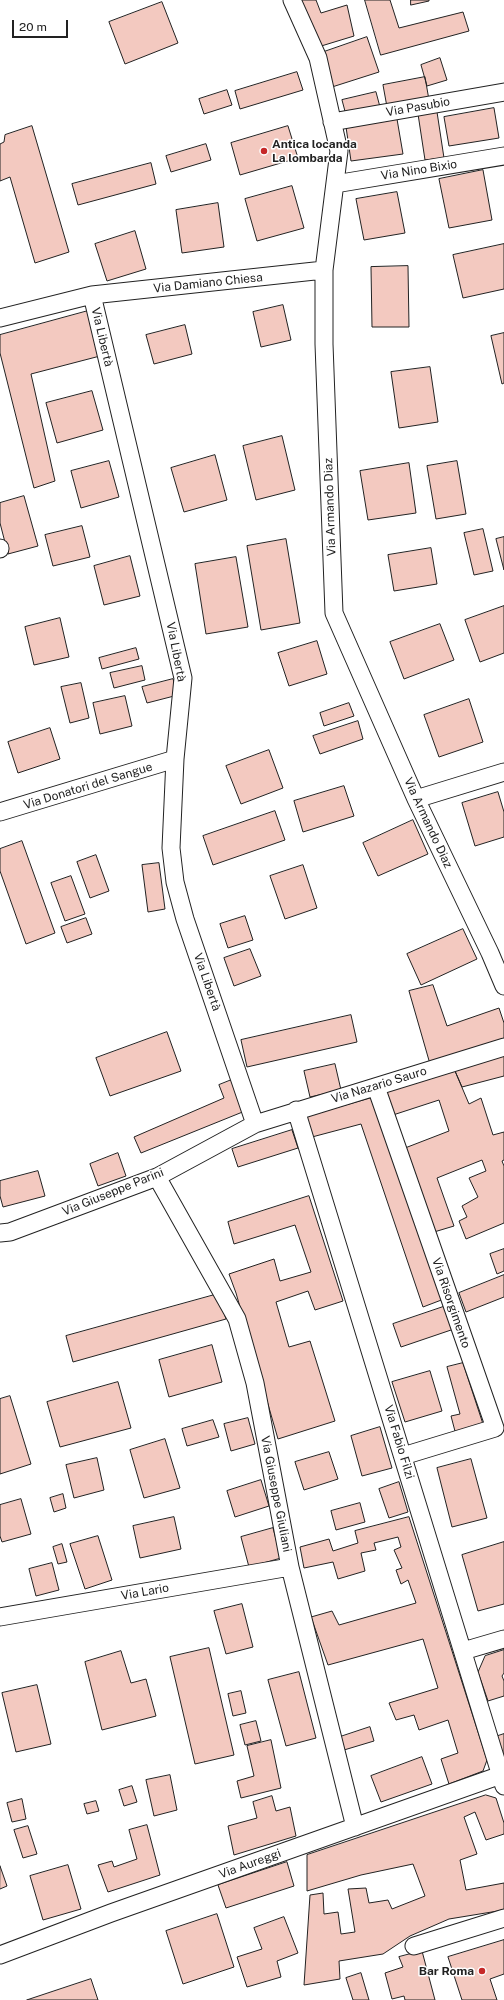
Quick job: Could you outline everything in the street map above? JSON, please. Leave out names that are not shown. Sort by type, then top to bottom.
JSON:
[{"type":"street","name":"Via Armando Diaz","points":[[292,0],[318,58],[339,151],[324,270],[324,344],[334,613],[416,799],[490,953],[504,986]]},
{"type":"street","name":"Via Pasubio","points":[[332,122],[504,92]]},
{"type":"street","name":"Via Nino Bixio","points":[[335,184],[504,156]]},
{"type":"street","name":"Via Damiano Chiesa","points":[[92,295],[324,270]]},
{"type":"street","name":"Via Libertà","points":[[0,318],[92,295],[183,678],[175,759],[171,848],[175,882],[184,919],[255,1124]]},
{"type":"street","name":"Via Donatori del Sangue","points":[[0,812],[175,759]]},
{"type":"street","points":[[416,799],[504,772]]},
{"type":"street","name":"Via Nazario Sauro","points":[[255,1124],[296,1110],[504,1047]]},
{"type":"street","name":"Via Risorgimento","points":[[376,1087],[495,1428],[403,1456]]},
{"type":"street","name":"Via Fabio Filzi","points":[[296,1110],[503,1780]]},
{"type":"street","name":"Via Giuseppe Parini","points":[[5,1232],[157,1177],[255,1124]]},
{"type":"street","name":"Via Giuseppe Giuliani","points":[[157,1177],[237,1320],[255,1383],[290,1567],[355,1827]]},
{"type":"street","name":"Via Lario","points":[[0,1617],[290,1567]]},
{"type":"street","points":[[463,1651],[504,1638]]},
{"type":"street","name":"Via Aureggi","points":[[0,1955],[118,1911],[355,1827],[503,1780]]},
{"type":"street","points":[[414,1946],[504,1918]]},
{"type":"building","points":[[299,0],[316,0],[321,13],[347,5],[354,36],[318,47]]},
{"type":"building","points":[[365,0],[390,0],[399,28],[463,12],[469,31],[381,55]]},
{"type":"building","points":[[411,0],[429,0],[429,1],[411,5]]},
{"type":"building","points":[[162,2],[178,43],[125,64],[109,22]]},
{"type":"building","points":[[367,37],[379,72],[332,87],[321,53]]},
{"type":"building","points":[[440,58],[447,80],[427,86],[421,65]]},
{"type":"building","points":[[297,72],[303,90],[240,109],[235,91]]},
{"type":"building","points":[[425,77],[429,100],[387,107],[383,85]]},
{"type":"building","points":[[227,90],[232,105],[204,114],[199,99]]},
{"type":"building","points":[[376,92],[380,107],[346,115],[342,100]]},
{"type":"building","points":[[494,108],[499,138],[449,146],[444,117]]},
{"type":"building","points":[[437,112],[444,158],[425,160],[418,114]]},
{"type":"building","points":[[397,119],[403,154],[351,161],[346,127]]},
{"type":"building","points":[[32,126],[69,252],[35,263],[10,177],[0,181],[0,144],[4,142],[5,135]]},
{"type":"building","name":"Antica locanda La lombarda","points":[[288,126],[298,158],[240,175],[231,143]]},
{"type":"building","points":[[206,144],[211,160],[171,172],[166,156]]},
{"type":"building","points":[[151,163],[156,184],[78,205],[72,184]]},
{"type":"building","points":[[483,170],[492,220],[449,228],[439,179]]},
{"type":"building","points":[[292,186],[304,228],[257,241],[245,199]]},
{"type":"building","points":[[397,192],[405,233],[364,240],[356,199]]},
{"type":"building","points":[[218,203],[224,247],[182,253],[176,210]]},
{"type":"building","points":[[135,231],[146,269],[107,281],[95,244]]},
{"type":"building","points":[[504,244],[504,289],[463,298],[453,255]]},
{"type":"building","points":[[408,266],[409,327],[372,327],[371,267]]},
{"type":"building","points":[[283,305],[291,340],[261,347],[253,312]]},
{"type":"building","points":[[88,311],[100,356],[31,374],[55,481],[34,488],[0,353],[0,335]]},
{"type":"building","points":[[185,325],[192,354],[154,364],[146,335]]},
{"type":"building","points":[[504,333],[504,383],[502,384],[491,336]]},
{"type":"building","points":[[430,367],[438,422],[399,428],[391,372]]},
{"type":"building","points":[[92,391],[103,430],[57,443],[46,403]]},
{"type":"building","points":[[282,436],[295,490],[256,500],[243,446]]},
{"type":"building","points":[[215,455],[227,500],[184,512],[171,468]]},
{"type":"building","points":[[109,461],[119,497],[81,508],[71,471]]},
{"type":"building","points":[[457,461],[466,514],[436,519],[427,466]]},
{"type":"building","points":[[409,463],[416,513],[368,520],[360,471]]},
{"type":"building","points":[[24,496],[38,546],[8,554],[0,523],[0,503]]},
{"type":"building","points":[[82,526],[90,557],[53,566],[45,535]]},
{"type":"building","points":[[483,529],[493,571],[474,575],[464,533]]},
{"type":"building","points":[[504,537],[504,570],[496,539]]},
{"type":"building","points":[[286,539],[300,623],[261,630],[247,546]]},
{"type":"building","points":[[431,548],[437,584],[394,591],[388,555]]},
{"type":"building","points":[[130,556],[140,596],[104,605],[94,566]]},
{"type":"building","points":[[236,557],[248,627],[206,634],[195,564]]},
{"type":"building","points":[[504,606],[504,653],[480,662],[465,620]]},
{"type":"building","points":[[60,618],[69,657],[34,665],[25,627]]},
{"type":"building","points":[[440,624],[454,660],[404,679],[390,642]]},
{"type":"building","points":[[317,641],[327,674],[289,686],[278,653]]},
{"type":"building","points":[[136,648],[139,659],[102,669],[99,658]]},
{"type":"building","points":[[142,666],[145,680],[114,688],[110,673]]},
{"type":"building","points":[[173,679],[178,695],[147,703],[142,687]]},
{"type":"building","points":[[81,683],[89,718],[70,723],[61,687]]},
{"type":"building","points":[[125,696],[132,726],[100,734],[93,703]]},
{"type":"building","points":[[469,699],[483,742],[439,757],[424,715]]},
{"type":"building","points":[[349,703],[354,716],[324,726],[320,713]]},
{"type":"building","points":[[358,721],[363,739],[320,754],[313,736]]},
{"type":"building","points":[[50,728],[60,759],[18,773],[8,742]]},
{"type":"building","points":[[269,750],[283,788],[241,804],[226,766]]},
{"type":"building","points":[[344,786],[354,816],[303,832],[294,801]]},
{"type":"building","points":[[498,792],[504,812],[504,837],[475,846],[462,803]]},
{"type":"building","points":[[275,811],[285,840],[213,865],[203,836]]},
{"type":"building","points":[[413,820],[428,854],[378,876],[363,843]]},
{"type":"building","points":[[22,841],[55,933],[26,944],[0,871],[0,849]]},
{"type":"building","points":[[96,855],[109,891],[90,898],[77,862]]},
{"type":"building","points":[[159,863],[165,909],[148,912],[142,865]]},
{"type":"building","points":[[303,865],[317,908],[285,919],[270,876]]},
{"type":"building","points":[[71,876],[85,914],[65,921],[51,883]]},
{"type":"building","points":[[245,916],[253,940],[228,948],[220,924]]},
{"type":"building","points":[[86,918],[92,934],[67,943],[61,927]]},
{"type":"building","points":[[463,929],[477,959],[421,985],[407,954]]},
{"type":"building","points":[[250,949],[261,976],[234,986],[224,958]]},
{"type":"building","points":[[433,985],[447,1026],[499,1008],[504,1023],[504,1042],[430,1064],[409,991]]},
{"type":"building","points":[[351,1015],[357,1042],[247,1067],[241,1040]]},
{"type":"building","points":[[167,1032],[181,1071],[110,1096],[96,1058]]},
{"type":"building","points":[[504,1056],[504,1076],[462,1087],[455,1071]]},
{"type":"building","points":[[335,1064],[341,1090],[310,1097],[304,1071]]},
{"type":"building","points":[[455,1071],[469,1104],[481,1098],[493,1135],[504,1132],[504,1160],[502,1161],[504,1166],[504,1223],[466,1239],[459,1221],[467,1217],[462,1206],[478,1197],[469,1178],[486,1171],[482,1160],[437,1178],[454,1226],[434,1232],[405,1148],[449,1131],[439,1100],[393,1115],[384,1093]]},
{"type":"building","points":[[234,1079],[245,1111],[141,1153],[134,1137],[224,1098],[219,1085]]},
{"type":"building","points":[[375,1097],[444,1299],[423,1307],[361,1124],[312,1137],[305,1117]]},
{"type":"building","points":[[292,1130],[298,1148],[238,1167],[232,1149]]},
{"type":"building","points":[[118,1153],[126,1176],[98,1186],[90,1164]]},
{"type":"building","points":[[38,1171],[45,1196],[3,1207],[0,1196],[0,1181]]},
{"type":"building","points":[[309,1196],[343,1301],[315,1310],[308,1291],[276,1302],[289,1347],[310,1341],[335,1421],[278,1439],[236,1293],[229,1274],[274,1259],[280,1281],[311,1272],[295,1225],[234,1244],[228,1222]]},
{"type":"building","points":[[504,1249],[504,1271],[497,1274],[490,1254]]},
{"type":"building","points":[[504,1275],[504,1297],[466,1312],[459,1293]]},
{"type":"building","points":[[218,1294],[226,1319],[73,1362],[66,1336]]},
{"type":"building","points":[[446,1306],[454,1329],[401,1347],[393,1324]]},
{"type":"building","points":[[212,1345],[222,1382],[169,1397],[159,1360]]},
{"type":"building","points":[[463,1363],[483,1424],[456,1435],[451,1416],[460,1414],[447,1367]]},
{"type":"building","points":[[430,1371],[442,1411],[405,1422],[392,1382]]},
{"type":"building","points":[[118,1382],[131,1428],[60,1447],[47,1402]]},
{"type":"building","points":[[10,1396],[31,1464],[0,1474],[0,1399]]},
{"type":"building","points":[[248,1418],[255,1444],[231,1451],[224,1424]]},
{"type":"building","points":[[213,1420],[219,1437],[187,1446],[182,1429]]},
{"type":"building","points":[[380,1427],[392,1468],[362,1476],[351,1436]]},
{"type":"building","points":[[165,1439],[180,1488],[144,1498],[130,1450]]},
{"type":"building","points":[[329,1452],[338,1479],[304,1490],[295,1462]]},
{"type":"building","points":[[97,1458],[104,1490],[74,1498],[66,1465]]},
{"type":"building","points":[[471,1459],[487,1518],[452,1527],[437,1468]]},
{"type":"building","points":[[261,1480],[269,1506],[235,1517],[227,1491]]},
{"type":"building","points":[[399,1482],[408,1512],[389,1518],[379,1489]]},
{"type":"building","points":[[63,1494],[66,1508],[54,1512],[50,1498]]},
{"type":"building","points":[[21,1499],[31,1534],[2,1542],[0,1536],[0,1505]]},
{"type":"building","points":[[360,1503],[365,1522],[336,1530],[331,1511]]},
{"type":"building","points":[[174,1517],[181,1549],[140,1558],[133,1526]]},
{"type":"building","points":[[409,1517],[487,1760],[483,1771],[449,1784],[441,1759],[458,1753],[448,1720],[419,1730],[414,1715],[396,1720],[389,1703],[438,1688],[423,1639],[328,1665],[311,1617],[332,1611],[339,1625],[416,1603],[408,1580],[401,1584],[396,1570],[402,1568],[394,1550],[401,1547],[398,1537],[374,1543],[376,1550],[361,1553],[365,1571],[338,1579],[333,1562],[304,1568],[300,1547],[329,1539],[333,1551],[358,1543],[355,1531]]},
{"type":"building","points":[[273,1528],[281,1558],[249,1567],[241,1537]]},
{"type":"building","points":[[98,1536],[112,1580],[85,1589],[70,1544]]},
{"type":"building","points":[[504,1542],[504,1604],[478,1611],[462,1555]]},
{"type":"building","points":[[62,1544],[67,1562],[58,1564],[53,1547]]},
{"type":"building","points":[[52,1563],[59,1590],[36,1596],[29,1569]]},
{"type":"building","points":[[242,1604],[253,1647],[226,1654],[214,1611]]},
{"type":"building","points":[[209,1648],[234,1755],[195,1764],[170,1657]]},
{"type":"building","points":[[504,1650],[504,1673],[502,1676],[504,1681],[504,1696],[488,1701],[478,1672],[485,1656]]},
{"type":"building","points":[[121,1651],[131,1683],[146,1679],[156,1716],[102,1730],[85,1662]]},
{"type":"building","points":[[299,1672],[316,1738],[286,1746],[268,1680]]},
{"type":"building","points":[[37,1685],[51,1744],[16,1752],[2,1693]]},
{"type":"building","points":[[241,1691],[246,1713],[233,1716],[228,1694]]},
{"type":"building","points":[[256,1721],[261,1741],[245,1745],[240,1725]]},
{"type":"building","points":[[370,1727],[374,1741],[344,1750],[340,1737]]},
{"type":"building","points":[[504,1734],[504,1768],[495,1737]]},
{"type":"building","points":[[271,1740],[281,1788],[241,1798],[237,1781],[254,1776],[247,1746]]},
{"type":"building","points":[[422,1757],[432,1784],[381,1802],[371,1776]]},
{"type":"building","points":[[170,1775],[177,1810],[154,1816],[146,1780]]},
{"type":"building","points":[[132,1786],[137,1802],[124,1806],[119,1790]]},
{"type":"building","points":[[486,1795],[496,1798],[504,1823],[504,1834],[486,1840],[475,1812],[464,1817],[477,1854],[460,1860],[466,1890],[504,1883],[504,1910],[449,1919],[410,1936],[383,1954],[339,1961],[340,1979],[304,1985],[310,1895],[323,1893],[324,1914],[338,1912],[341,1934],[355,1932],[348,1889],[366,1888],[369,1903],[388,1900],[392,1909],[425,1896],[413,1864],[361,1875],[307,1891],[307,1855]]},
{"type":"building","points":[[272,1796],[276,1811],[290,1807],[296,1836],[234,1855],[228,1826],[257,1818],[253,1802]]},
{"type":"building","points":[[22,1799],[26,1819],[12,1822],[7,1803]]},
{"type":"building","points":[[96,1801],[99,1811],[87,1814],[84,1804]]},
{"type":"building","points":[[147,1825],[160,1875],[108,1892],[98,1865],[112,1861],[114,1867],[137,1859],[129,1830]]},
{"type":"building","points":[[28,1826],[37,1854],[23,1858],[14,1830]]},
{"type":"building","points":[[287,1862],[294,1886],[226,1908],[218,1885]]},
{"type":"building","points":[[68,1865],[81,1909],[43,1920],[30,1876]]},
{"type":"building","points":[[0,1866],[7,1886],[0,1889]]},
{"type":"building","points":[[217,1914],[234,1967],[183,1984],[166,1931]]},
{"type":"building","points":[[284,1917],[298,1953],[277,1961],[281,1977],[247,1987],[237,1957],[262,1949],[254,1928]]},
{"type":"building","points":[[504,1940],[504,1974],[490,1979],[497,2000],[462,2000],[448,1957]]},
{"type":"building","points":[[422,1951],[435,2000],[405,2000],[404,1996],[392,1999],[385,1973],[403,1967],[399,1957]]},
{"type":"building","points":[[361,1973],[369,2000],[353,2000],[346,1978]]},
{"type":"building","points":[[91,1979],[98,2000],[27,2000]]},
{"type":"place","name":"Antica locanda La lombarda","points":[[264,151]]},
{"type":"place","name":"Bar Roma","points":[[482,1971]]}]
